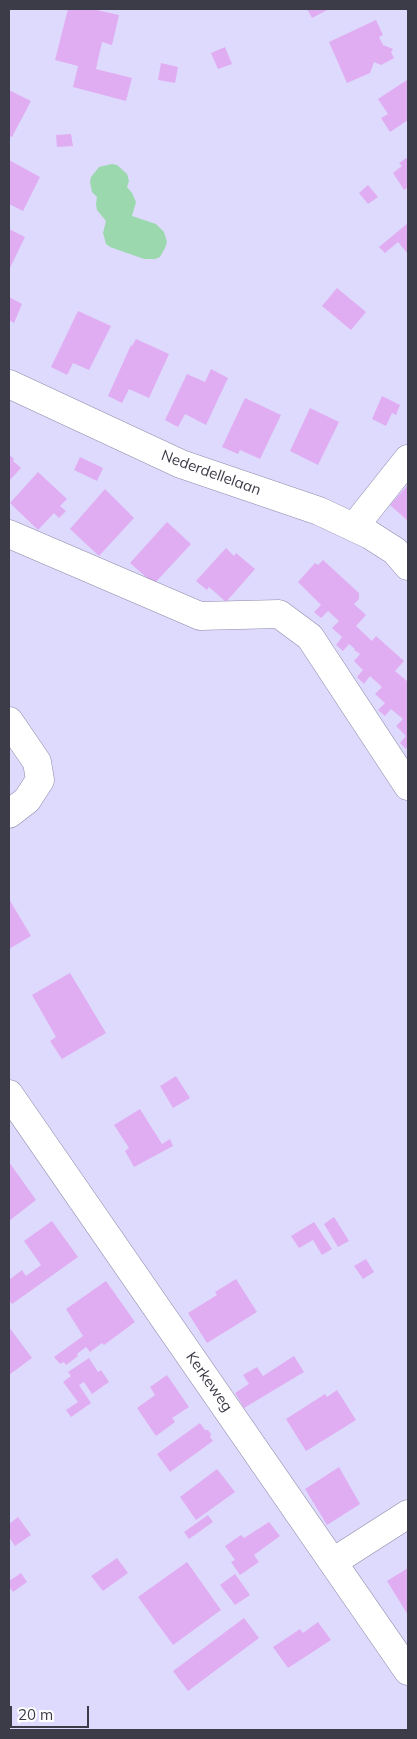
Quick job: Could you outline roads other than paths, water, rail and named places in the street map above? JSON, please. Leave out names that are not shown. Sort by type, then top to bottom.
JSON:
[{"type":"street","name":"Nederdellelaan","points":[[9,384],[181,464],[319,511],[370,535],[395,551],[408,566]]},
{"type":"street","points":[[354,527],[408,460]]},
{"type":"street","points":[[9,534],[200,616],[279,614],[310,636],[408,786]]},
{"type":"street","points":[[9,722],[37,762],[40,780],[27,800],[9,814]]},
{"type":"street","name":"Kerkeweg","points":[[9,1094],[408,1671]]},
{"type":"street","points":[[333,1562],[408,1514]]}]
